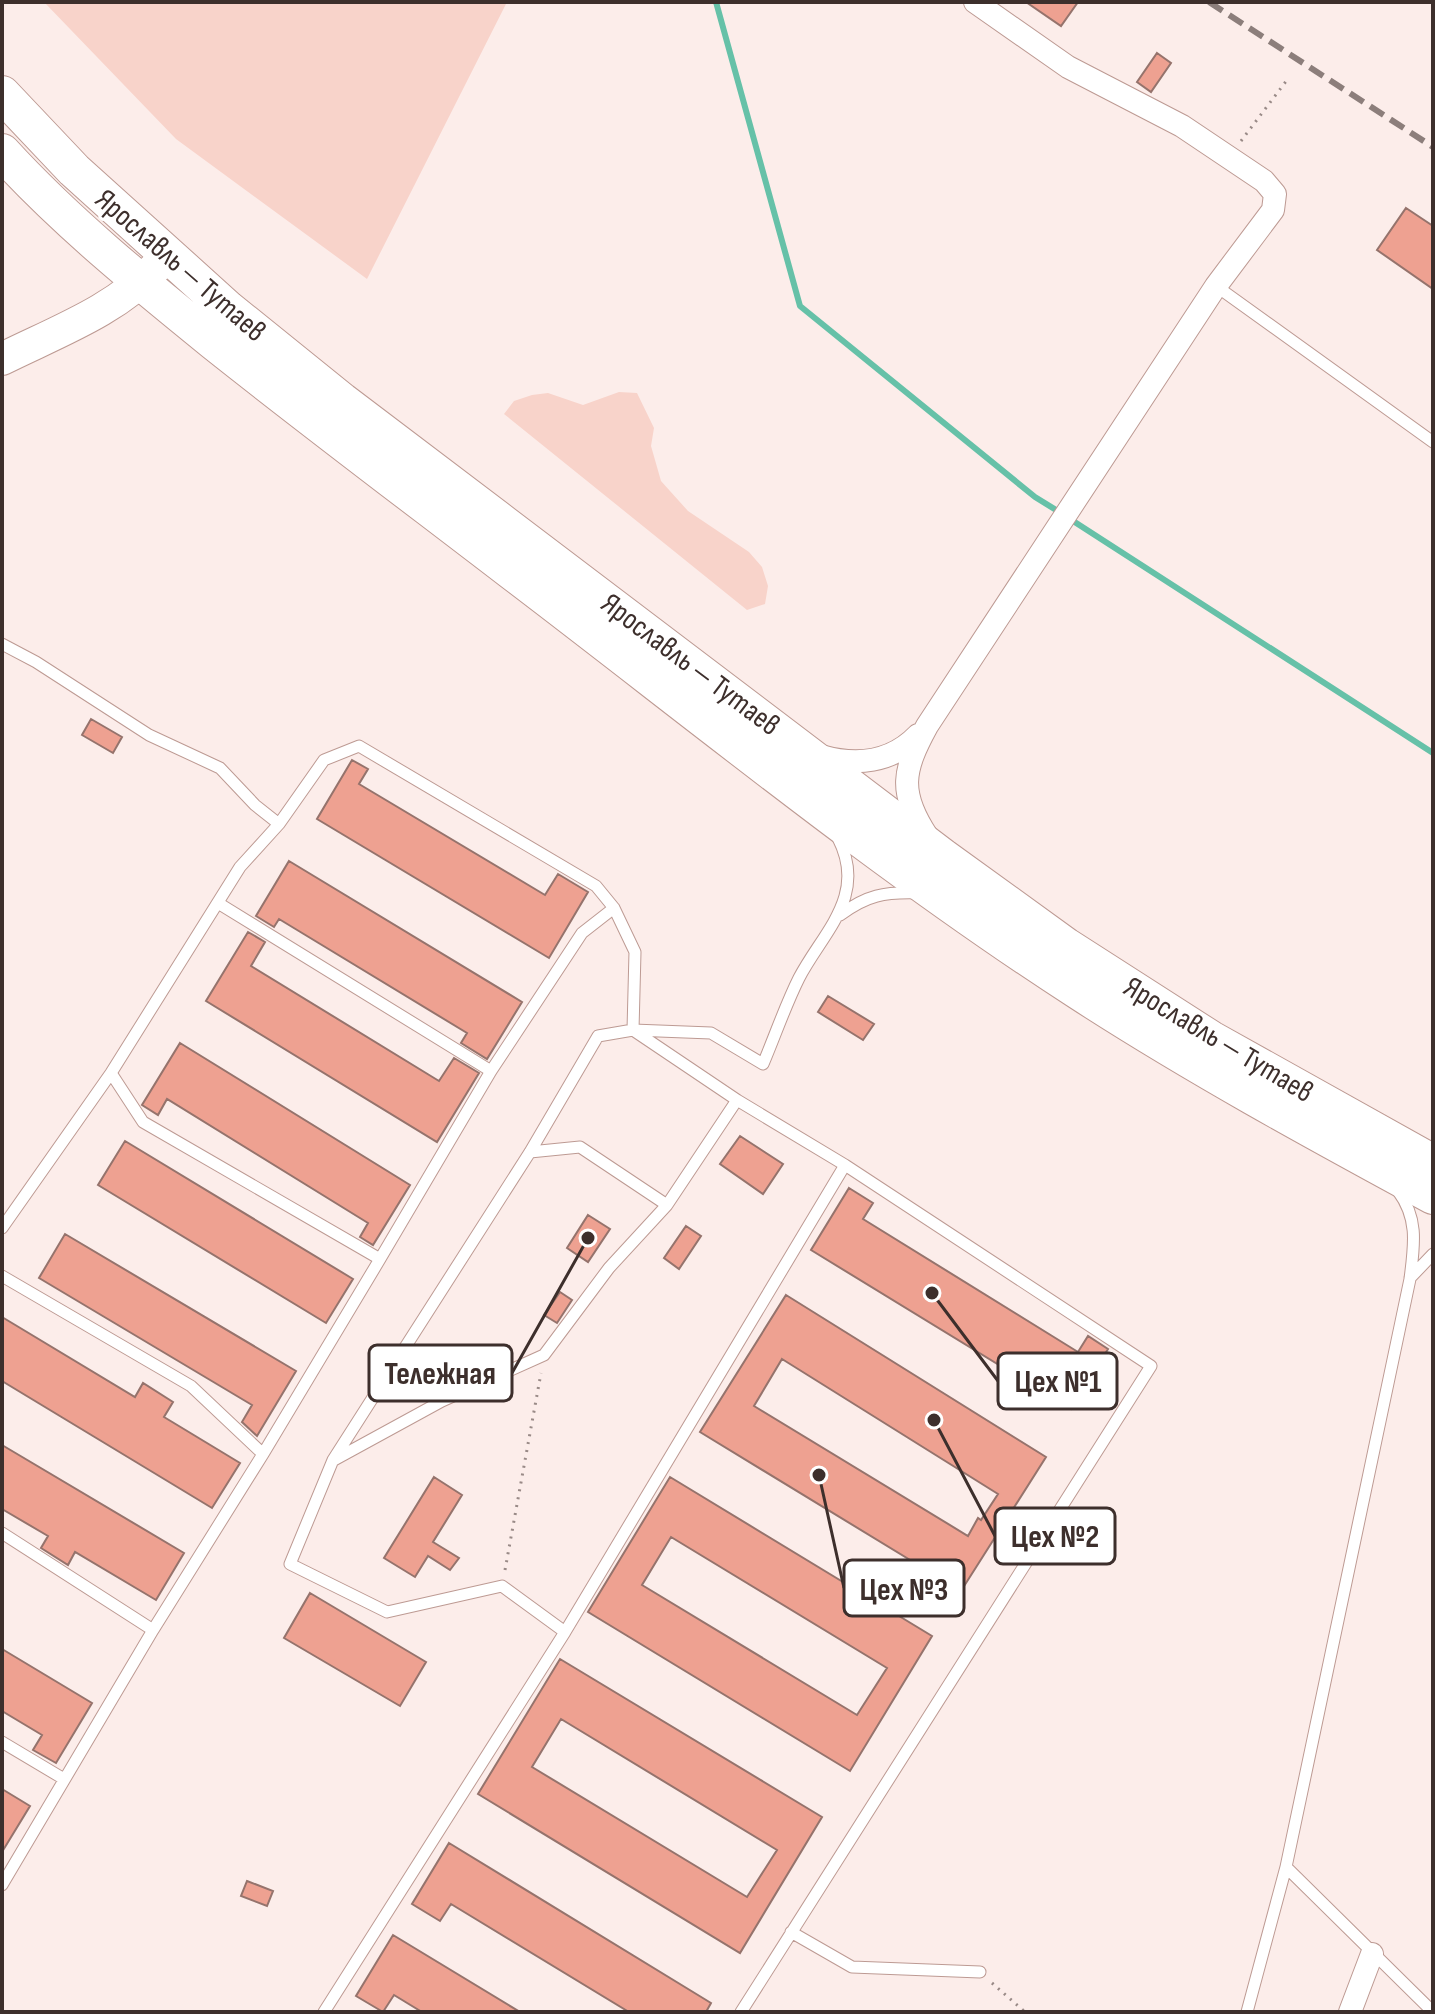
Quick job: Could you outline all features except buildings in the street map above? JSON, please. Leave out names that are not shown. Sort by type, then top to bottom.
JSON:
[{"type":"main road","name":"Ярославль — Тутаев","points":[[2,94],[74,170],[228,309],[342,401],[943,857],[1066,946],[1211,1039],[1433,1163]]},
{"type":"main road","name":"Ярославль — Тутаев","points":[[2,152],[37,190],[141,283],[306,416],[956,908],[1078,991],[1198,1065],[1433,1196]]},
{"type":"street","points":[[943,857],[916,820],[907,800],[906,776],[910,756],[1216,286],[1273,210],[1275,194],[1264,181],[1182,126],[1068,67],[975,2]]},
{"type":"street","points":[[2,359],[93,316],[141,283],[167,255]]},
{"type":"street","points":[[805,751],[841,762],[865,763],[890,756],[911,743],[927,726]]},
{"type":"street","points":[[1350,2012],[1372,1954]]},
{"type":"lane","points":[[1216,286],[1433,442]]},
{"type":"lane","points":[[2,644],[36,662],[149,735],[220,768],[255,805],[279,824]]},
{"type":"lane","points":[[2,1228],[111,1073],[240,867],[279,824],[324,760],[359,746],[596,886],[614,908],[635,952],[633,1030]]},
{"type":"lane","points":[[824,810],[843,848],[848,879],[840,915]]},
{"type":"lane","points":[[565,1632],[502,1586],[387,1612],[290,1564],[333,1460],[530,1152],[598,1036],[633,1030],[711,1033],[763,1064],[799,978],[840,915],[861,899],[897,892],[927,893],[956,908]]},
{"type":"lane","points":[[218,903],[491,1071]]},
{"type":"lane","points":[[2,1885],[491,1071],[582,933],[614,908]]},
{"type":"lane","points":[[633,1030],[1151,1366],[741,2012]]},
{"type":"lane","points":[[111,1073],[143,1122],[380,1259]]},
{"type":"lane","points":[[333,1460],[442,1401],[544,1355],[609,1268],[667,1205],[737,1100]]},
{"type":"lane","points":[[530,1152],[580,1147],[667,1205]]},
{"type":"lane","points":[[1247,2012],[1286,1867],[1410,1279],[1415,1242],[1413,1218],[1391,1180],[1371,1162]]},
{"type":"lane","points":[[324,2012],[565,1632],[845,1165]]},
{"type":"lane","points":[[1410,1279],[1433,1254]]},
{"type":"lane","points":[[2,1276],[191,1386],[263,1454]]},
{"type":"lane","points":[[2,1533],[153,1630]]},
{"type":"lane","points":[[2,1742],[64,1779]]},
{"type":"lane","points":[[1286,1867],[1433,2012]]},
{"type":"lane","points":[[791,1932],[852,1967],[980,1972]]},
{"type":"path","points":[[1229,157],[1287,80]]},
{"type":"path","points":[[502,1586],[544,1355]]},
{"type":"path","points":[[980,1972],[1025,2012]]},
{"type":"shaded area","points":[[44,2],[507,2],[367,279],[176,139]]},
{"type":"shaded area","points":[[619,392],[637,393],[654,428],[651,446],[661,481],[688,511],[749,552],[762,567],[768,586],[765,604],[747,610],[504,414],[514,401],[532,395],[548,393],[583,405]]},
{"type":"waterway","points":[[716,2],[800,306],[1035,497],[1061,513]]},
{"type":"waterway","points":[[1070,519],[1433,753]]},
{"type":"railway","points":[[1209,2],[1433,147]]},
{"type":"place","name":"Тележная","points":[[588,1238]]},
{"type":"place","name":"Цех №1","points":[[932,1293]]},
{"type":"place","name":"Цех №2","points":[[934,1420]]},
{"type":"place","name":"Цех №3","points":[[819,1475]]}]
